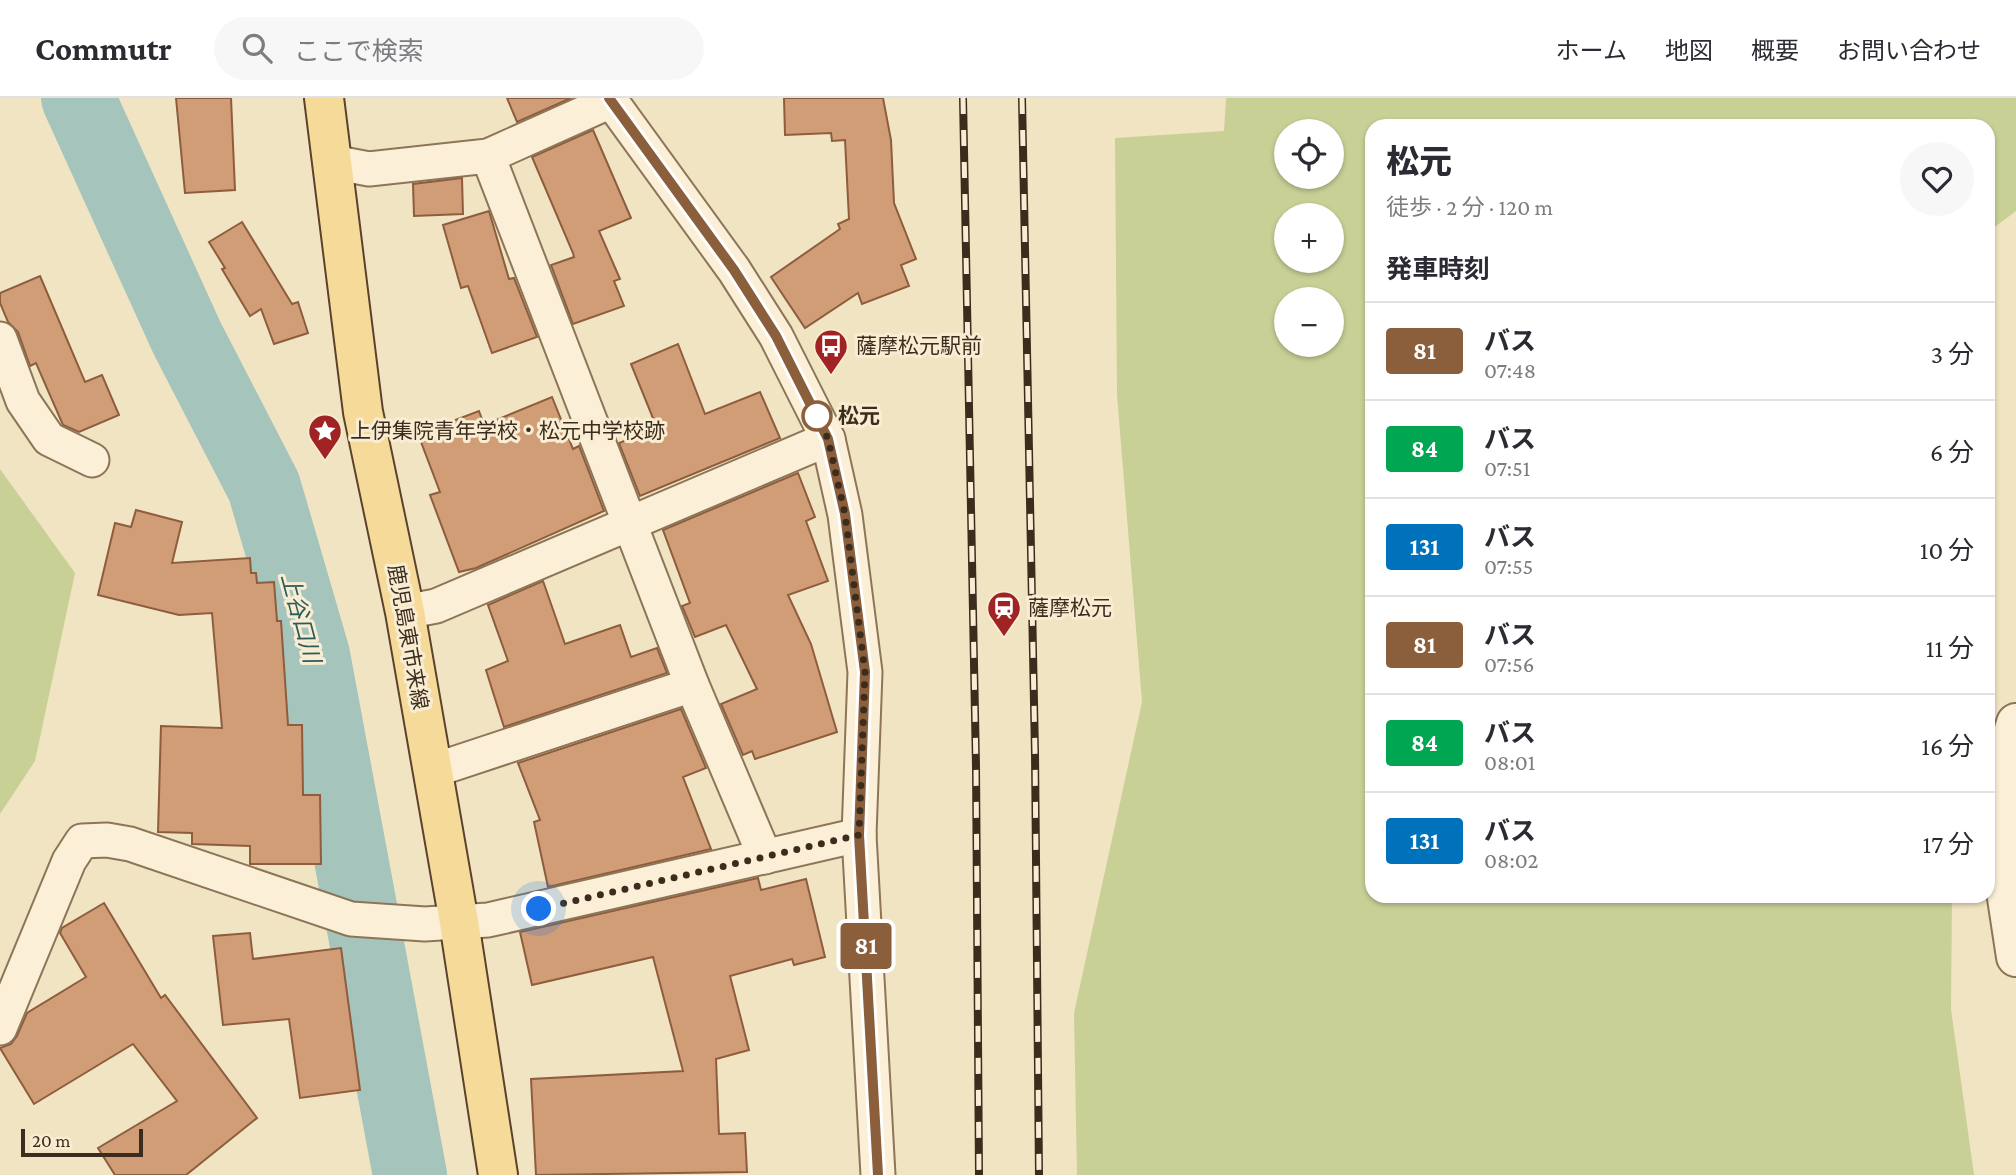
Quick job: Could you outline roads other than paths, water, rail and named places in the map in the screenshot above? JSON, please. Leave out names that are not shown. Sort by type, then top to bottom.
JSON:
[{"type":"main road","name":"鹿児島東市来線","points":[[324,98],[363,412],[405,612],[459,922],[498,1175]]},
{"type":"street","points":[[332,162],[369,169],[488,156],[610,99],[734,270],[776,336],[828,439],[845,514],[865,672],[859,835],[878,1175]]},
{"type":"street","points":[[488,156],[692,685],[765,858]]},
{"type":"street","points":[[0,339],[23,401],[49,439],[92,460]]},
{"type":"street","points":[[405,612],[436,606],[828,439]]},
{"type":"street","points":[[432,771],[692,685]]},
{"type":"street","points":[[2016,723],[2009,746],[2002,865],[2016,957]]},
{"type":"street","points":[[0,1028],[69,861],[82,841],[130,844],[351,919],[411,923],[488,920],[859,835]]},
{"type":"waterway","name":"上谷口川","points":[[78,98],[187,338],[264,487],[313,655],[410,1175]]},
{"type":"railway","points":[[963,98],[976,766],[979,1175]]},
{"type":"railway","points":[[1022,98],[1035,753],[1039,1175]]},
{"type":"place","name":"薩摩松元駅前","points":[[831,376]]},
{"type":"place","name":"松元","points":[[817,416]]},
{"type":"place","name":"上伊集院青年学校・松元中学校跡","points":[[325,461]]},
{"type":"place","name":"薩摩松元","points":[[1004,638]]}]
